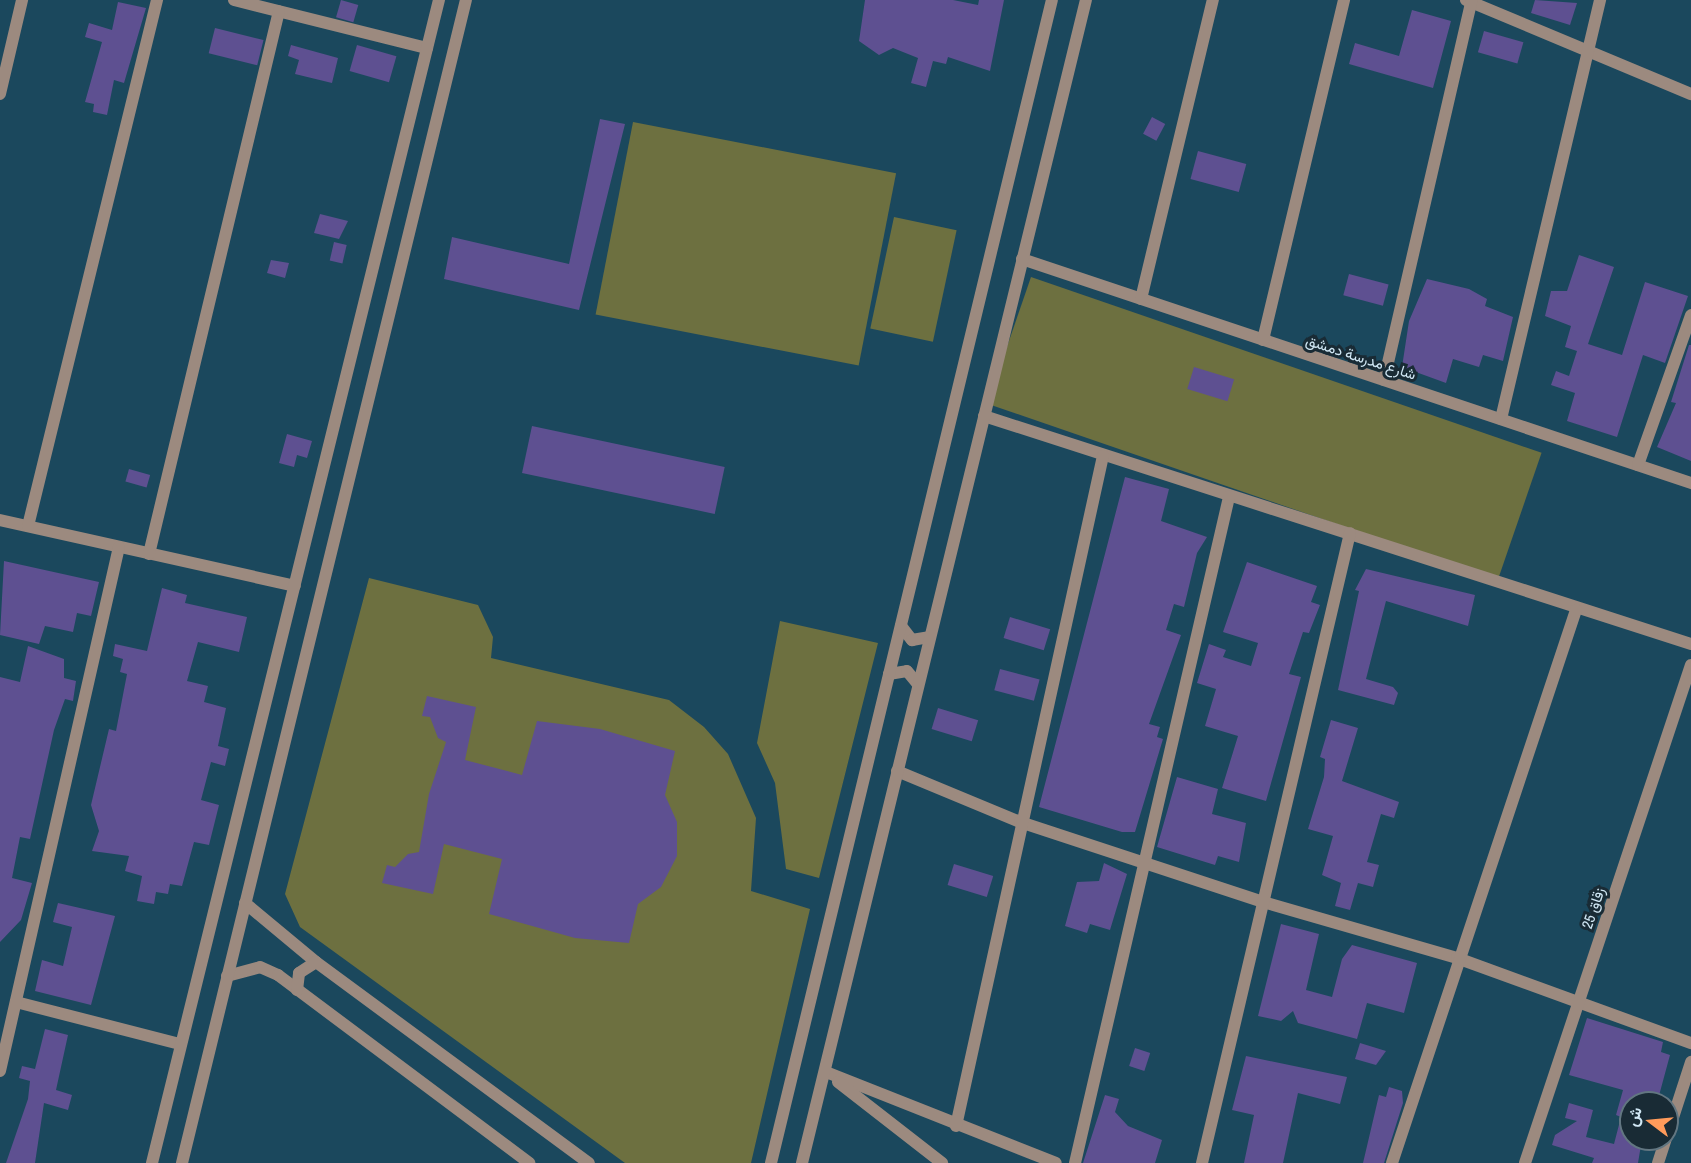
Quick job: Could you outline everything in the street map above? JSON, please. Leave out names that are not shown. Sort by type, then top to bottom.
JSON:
[{"type":"street","points":[[0,94],[22,0]]},
{"type":"street","points":[[28,526],[157,0]]},
{"type":"street","points":[[234,0],[427,48]]},
{"type":"street","points":[[152,1163],[439,0]]},
{"type":"street","points":[[771,1163],[1052,0]]},
{"type":"street","points":[[802,1163],[1086,0]]},
{"type":"street","points":[[1141,299],[1213,0]]},
{"type":"street","points":[[1263,340],[1344,0]]},
{"type":"street","points":[[1501,419],[1600,0]]},
{"type":"street","points":[[182,1163],[466,1]]},
{"type":"street","points":[[1384,380],[1470,1],[1691,93]]},
{"type":"street","points":[[149,554],[279,11]]},
{"type":"street","points":[[379,245],[388,252],[404,250]]},
{"type":"street","name":"شارع مدرسة دمشق","points":[[1022,259],[1691,483]]},
{"type":"street","points":[[368,291],[378,287],[393,294]]},
{"type":"street","points":[[1638,465],[1691,315]]},
{"type":"street","points":[[984,416],[1230,497],[1350,532],[1576,610],[1691,644]]},
{"type":"street","points":[[956,1126],[1020,822],[1103,456]]},
{"type":"street","points":[[1075,1163],[1230,497]]},
{"type":"street","points":[[0,520],[295,586]]},
{"type":"street","points":[[1202,1163],[1350,532]]},
{"type":"street","points":[[0,1071],[119,547]]},
{"type":"street","points":[[1392,1163],[1457,958],[1576,610]]},
{"type":"street","points":[[901,626],[912,640],[929,637]]},
{"type":"street","name":"زقاق 25","points":[[1525,1163],[1577,998],[1691,665]]},
{"type":"street","points":[[889,674],[907,671],[918,684]]},
{"type":"street","points":[[897,771],[1020,822],[1263,902],[1457,958],[1577,998],[1691,1043]]},
{"type":"street","points":[[245,903],[316,962],[589,1163]]},
{"type":"street","points":[[297,990],[299,973],[316,962]]},
{"type":"street","points":[[227,976],[260,967],[297,990],[529,1163]]},
{"type":"street","points":[[16,1002],[180,1044]]},
{"type":"street","points":[[1679,1098],[1691,1062]]},
{"type":"street","points":[[826,1072],[956,1126],[1056,1163]]},
{"type":"street","points":[[826,1072],[942,1163]]},
{"type":"green space","points":[[633,122],[896,173],[859,366],[596,314]]},
{"type":"green space","points":[[894,217],[957,230],[933,342],[870,329]]},
{"type":"green space","points":[[1031,277],[1542,453],[1498,580],[987,404]]},
{"type":"green space","points":[[369,578],[478,605],[493,637],[491,658],[669,700],[704,727],[728,754],[756,818],[751,891],[810,909],[751,1163],[625,1163],[300,927],[285,894]]},
{"type":"green space","points":[[780,621],[878,643],[819,878],[786,869],[775,783],[757,743]]},
{"type":"building","points":[[341,0],[358,5],[353,22],[336,17]]},
{"type":"building","points":[[865,0],[953,0],[978,5],[979,0],[1004,0],[990,71],[948,57],[946,64],[933,61],[926,87],[911,83],[918,58],[893,48],[879,55],[859,41]]},
{"type":"building","points":[[1535,0],[1577,3],[1570,25],[1531,13]]},
{"type":"building","points":[[118,2],[146,8],[124,83],[114,80],[107,115],[93,112],[94,104],[85,102],[102,42],[85,37],[89,23],[112,30]]},
{"type":"building","points":[[1412,10],[1451,21],[1433,88],[1349,64],[1355,43],[1399,56]]},
{"type":"building","points":[[215,28],[264,40],[257,65],[209,53]]},
{"type":"building","points":[[1484,31],[1523,42],[1517,63],[1478,52]]},
{"type":"building","points":[[291,45],[338,58],[332,83],[295,74],[299,60],[288,56]]},
{"type":"building","points":[[357,45],[396,56],[389,82],[350,71]]},
{"type":"building","points":[[1152,117],[1165,124],[1156,141],[1143,134]]},
{"type":"building","points":[[600,119],[625,124],[579,310],[444,279],[452,237],[569,264]]},
{"type":"building","points":[[1198,151],[1246,164],[1239,192],[1190,179]]},
{"type":"building","points":[[320,214],[348,221],[339,239],[314,233]]},
{"type":"building","points":[[334,242],[347,245],[342,263],[330,261]]},
{"type":"building","points":[[1579,255],[1614,267],[1588,344],[1622,355],[1645,282],[1688,296],[1665,363],[1643,355],[1617,437],[1567,421],[1575,393],[1551,385],[1556,371],[1569,376],[1577,351],[1565,347],[1571,326],[1545,316],[1551,291],[1567,291]]},
{"type":"building","points":[[271,260],[289,263],[285,278],[267,273]]},
{"type":"building","points":[[1349,274],[1389,285],[1383,306],[1343,295]]},
{"type":"building","points":[[1427,279],[1469,289],[1487,299],[1485,306],[1513,317],[1503,361],[1483,355],[1479,367],[1453,359],[1446,383],[1402,367],[1409,321]]},
{"type":"building","points":[[1689,345],[1691,345],[1691,461],[1657,447],[1676,403],[1671,402]]},
{"type":"building","points":[[1194,367],[1234,379],[1227,401],[1187,389]]},
{"type":"building","points":[[532,426],[725,467],[715,514],[522,473]]},
{"type":"building","points":[[287,434],[312,441],[307,458],[297,455],[294,467],[279,463]]},
{"type":"building","points":[[129,469],[150,475],[147,488],[125,481]]},
{"type":"building","points":[[1125,477],[1169,489],[1161,521],[1207,537],[1197,553],[1184,607],[1174,604],[1166,630],[1181,635],[1149,724],[1160,727],[1157,737],[1163,739],[1135,832],[1122,832],[1039,807]]},
{"type":"building","points":[[4,561],[99,582],[91,616],[77,613],[73,632],[45,626],[39,644],[0,635]]},
{"type":"building","points":[[1247,562],[1317,586],[1311,602],[1320,605],[1309,633],[1303,632],[1289,674],[1301,677],[1266,801],[1222,788],[1238,736],[1205,726],[1216,689],[1197,683],[1209,644],[1226,650],[1223,657],[1251,666],[1258,643],[1223,632]]},
{"type":"building","points":[[1366,569],[1475,595],[1468,626],[1386,601],[1366,679],[1393,687],[1398,693],[1394,705],[1338,690],[1359,591],[1355,590]]},
{"type":"building","points":[[162,588],[187,595],[185,603],[247,617],[239,652],[198,642],[187,681],[208,686],[204,702],[226,708],[218,746],[229,749],[225,766],[211,762],[201,800],[219,805],[209,845],[194,842],[182,886],[170,884],[168,894],[156,892],[154,904],[137,901],[142,876],[125,871],[129,856],[92,851],[99,831],[91,805],[109,729],[116,731],[127,674],[120,672],[123,659],[113,656],[115,644],[147,651]]},
{"type":"building","points":[[1010,617],[1050,629],[1044,650],[1004,638]]},
{"type":"building","points":[[28,646],[64,659],[64,678],[76,681],[73,701],[65,699],[54,730],[30,839],[20,837],[12,878],[32,883],[21,920],[0,942],[0,677],[20,682]]},
{"type":"building","points":[[1000,669],[1040,680],[1034,701],[994,690]]},
{"type":"building","points":[[427,696],[476,707],[465,760],[522,775],[537,721],[600,729],[675,751],[665,795],[677,822],[677,856],[661,887],[638,904],[629,943],[575,938],[489,914],[502,859],[444,844],[433,894],[382,883],[387,865],[395,867],[408,854],[419,852],[429,794],[446,742],[438,738],[430,717],[422,716]]},
{"type":"building","points":[[938,708],[978,720],[972,741],[932,729]]},
{"type":"building","points":[[1331,720],[1358,728],[1342,781],[1399,802],[1394,818],[1381,814],[1367,862],[1379,865],[1373,887],[1358,883],[1350,910],[1335,906],[1341,883],[1322,875],[1333,836],[1308,829],[1324,777],[1325,759],[1320,757]]},
{"type":"building","points":[[1177,777],[1218,789],[1212,814],[1246,823],[1239,862],[1218,856],[1215,865],[1157,847]]},
{"type":"building","points":[[1104,863],[1127,874],[1110,930],[1090,924],[1087,933],[1065,926],[1077,882],[1099,881]]},
{"type":"building","points":[[954,864],[993,876],[987,897],[948,885]]},
{"type":"building","points":[[58,903],[115,916],[91,1005],[35,991],[42,960],[63,966],[72,927],[53,922]]},
{"type":"building","points":[[1281,924],[1319,934],[1306,990],[1332,997],[1342,959],[1352,945],[1417,963],[1404,1013],[1367,1003],[1357,1039],[1298,1023],[1293,1011],[1281,1021],[1258,1016]]},
{"type":"building","points":[[1587,1018],[1663,1042],[1661,1052],[1670,1055],[1660,1091],[1623,1091],[1569,1075]]},
{"type":"building","points":[[45,1029],[68,1035],[56,1090],[72,1095],[68,1110],[44,1103],[35,1163],[6,1163],[28,1099],[30,1081],[19,1078],[22,1066],[35,1069]]},
{"type":"building","points":[[1360,1043],[1386,1051],[1376,1065],[1355,1059]]},
{"type":"building","points":[[1135,1048],[1150,1053],[1144,1071],[1129,1066]]},
{"type":"building","points":[[1246,1056],[1347,1077],[1340,1104],[1298,1093],[1283,1163],[1244,1163],[1254,1115],[1232,1110]]},
{"type":"building","points":[[1389,1087],[1402,1091],[1403,1103],[1384,1163],[1363,1163],[1379,1095],[1386,1097]]},
{"type":"building","points":[[1105,1095],[1119,1099],[1115,1112],[1128,1126],[1162,1140],[1155,1163],[1083,1163]]},
{"type":"building","points":[[1569,1103],[1593,1110],[1586,1137],[1614,1144],[1619,1125],[1619,1151],[1640,1151],[1638,1163],[1592,1163],[1594,1158],[1552,1145],[1555,1135],[1577,1121],[1565,1118]]}]
